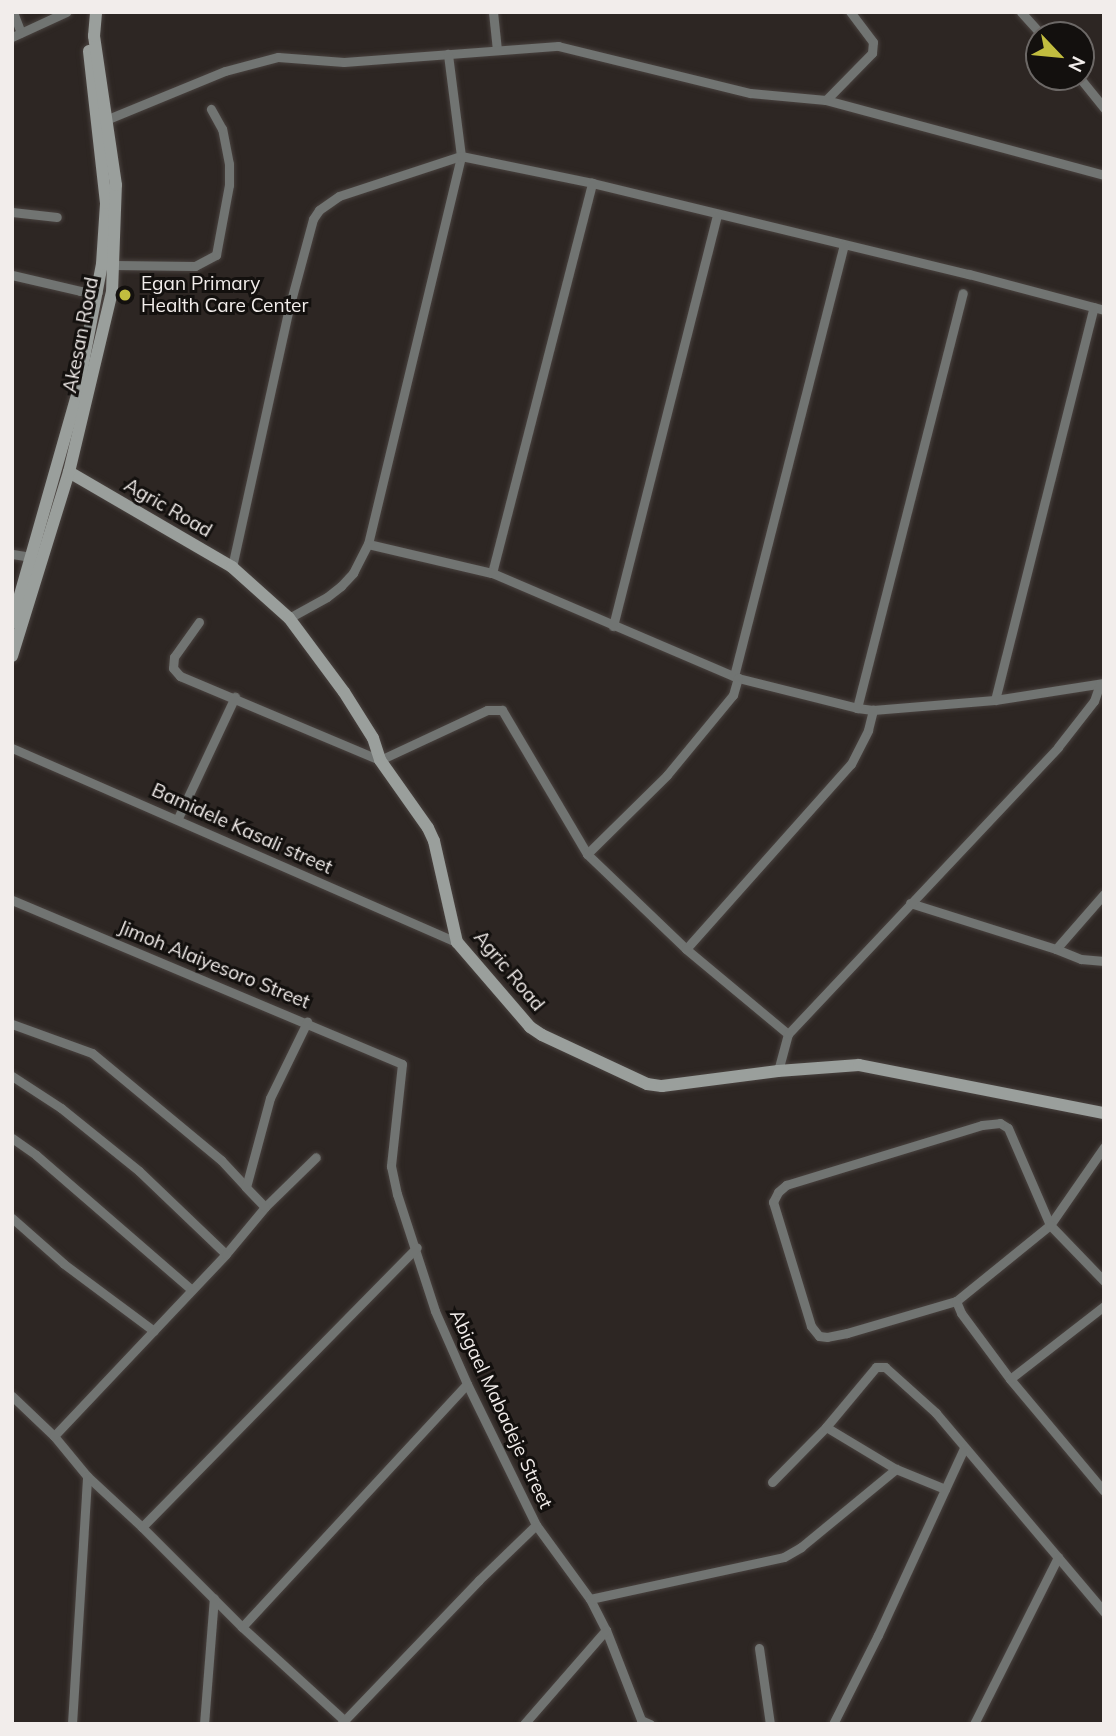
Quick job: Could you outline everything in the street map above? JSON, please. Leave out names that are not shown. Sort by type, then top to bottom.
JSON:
[{"type":"street","points":[[13,12],[16,35],[66,12]]},
{"type":"street","points":[[39,12],[42,23]]},
{"type":"street","name":"Akesan Road","points":[[12,623],[77,395],[98,292],[111,203],[95,123],[89,12]]},
{"type":"street","name":"Akesan Road","points":[[12,656],[69,472],[106,326],[114,265],[108,119],[94,36],[96,12]]},
{"type":"street","points":[[493,12],[497,49]]},
{"type":"street","points":[[826,100],[872,53],[873,42],[850,12]]},
{"type":"street","points":[[108,119],[225,71],[278,57],[344,62],[497,49],[570,47],[750,93],[826,100],[1104,175]]},
{"type":"street","points":[[289,618],[341,586],[353,573],[368,544],[461,156],[448,54]]},
{"type":"street","points":[[1090,91],[1104,108]]},
{"type":"street","points":[[114,265],[195,266],[216,255],[229,185],[229,164],[222,129],[211,109]]},
{"type":"street","points":[[232,567],[289,309],[313,219],[319,210],[339,196],[461,156],[592,183],[1099,309],[995,700]]},
{"type":"street","points":[[492,573],[592,183]]},
{"type":"street","points":[[12,212],[57,217]]},
{"type":"street","points":[[612,626],[717,215]]},
{"type":"street","points":[[587,854],[667,775],[733,695],[844,245]]},
{"type":"street","points":[[12,275],[80,291],[98,292]]},
{"type":"street","points":[[857,708],[963,293]]},
{"type":"street","name":"Agric Road","points":[[69,472],[232,567],[289,618],[344,692],[373,738],[380,760],[434,841],[457,942],[530,1027],[647,1084],[672,1087],[778,1071],[859,1065],[1104,1112]]},
{"type":"street","points":[[368,544],[492,573],[736,677],[857,708],[873,710],[995,700],[1102,684]]},
{"type":"street","points":[[12,554],[30,557]]},
{"type":"street","points":[[199,622],[179,646],[174,657],[173,668],[180,676],[380,760],[486,710],[502,710],[587,854],[686,949],[788,1034]]},
{"type":"street","points":[[778,1071],[788,1034],[1058,747],[1094,701],[1102,684]]},
{"type":"street","points":[[178,818],[235,697]]},
{"type":"street","points":[[686,949],[851,764],[869,730],[873,710]]},
{"type":"street","name":"Bamidele Kasali street","points":[[12,748],[178,818],[457,942]]},
{"type":"street","points":[[1056,949],[1104,894]]},
{"type":"street","name":"Jimoh Alaiyesoro Street","points":[[12,900],[402,1064]]},
{"type":"street","points":[[909,903],[1080,959],[1104,961]]},
{"type":"street","points":[[246,1187],[270,1098],[307,1022]]},
{"type":"street","points":[[12,1024],[92,1053],[221,1160],[265,1207]]},
{"type":"street","name":"Abigael Mabadeje Street","points":[[402,1064],[391,1166],[397,1194],[417,1247],[435,1311],[467,1384],[536,1525],[590,1599],[606,1630],[643,1722]]},
{"type":"street","points":[[12,1076],[61,1108],[139,1171],[226,1254]]},
{"type":"street","points":[[1104,1147],[1050,1225],[956,1301],[827,1338],[819,1336],[811,1326],[773,1202],[778,1192],[786,1185],[982,1125],[1000,1123],[1008,1128],[1050,1225],[1104,1281]]},
{"type":"street","points":[[12,1138],[36,1155],[192,1290]]},
{"type":"street","points":[[54,1436],[226,1254],[265,1207],[316,1157]]},
{"type":"street","points":[[12,1218],[64,1264],[154,1331]]},
{"type":"street","points":[[142,1527],[417,1247]]},
{"type":"street","points":[[956,1301],[961,1313],[1010,1379],[1104,1491]]},
{"type":"street","points":[[1010,1379],[1104,1306]]},
{"type":"street","points":[[772,1482],[826,1427],[876,1367],[880,1366],[900,1378],[936,1413],[1104,1612]]},
{"type":"street","points":[[242,1627],[467,1384]]},
{"type":"street","points":[[12,1396],[54,1436],[86,1476],[343,1722],[536,1525]]},
{"type":"street","points":[[826,1427],[896,1469],[945,1489]]},
{"type":"street","points":[[833,1724],[878,1635],[964,1448]]},
{"type":"street","points":[[590,1599],[784,1557],[802,1547],[896,1469]]},
{"type":"street","points":[[72,1724],[86,1476]]},
{"type":"street","points":[[974,1724],[1058,1558]]},
{"type":"street","points":[[204,1724],[214,1598]]},
{"type":"street","points":[[524,1724],[606,1630]]},
{"type":"street","points":[[759,1648],[770,1724]]},
{"type":"place","name":"Egan Primary Health Care Center","points":[[125,295]]}]
